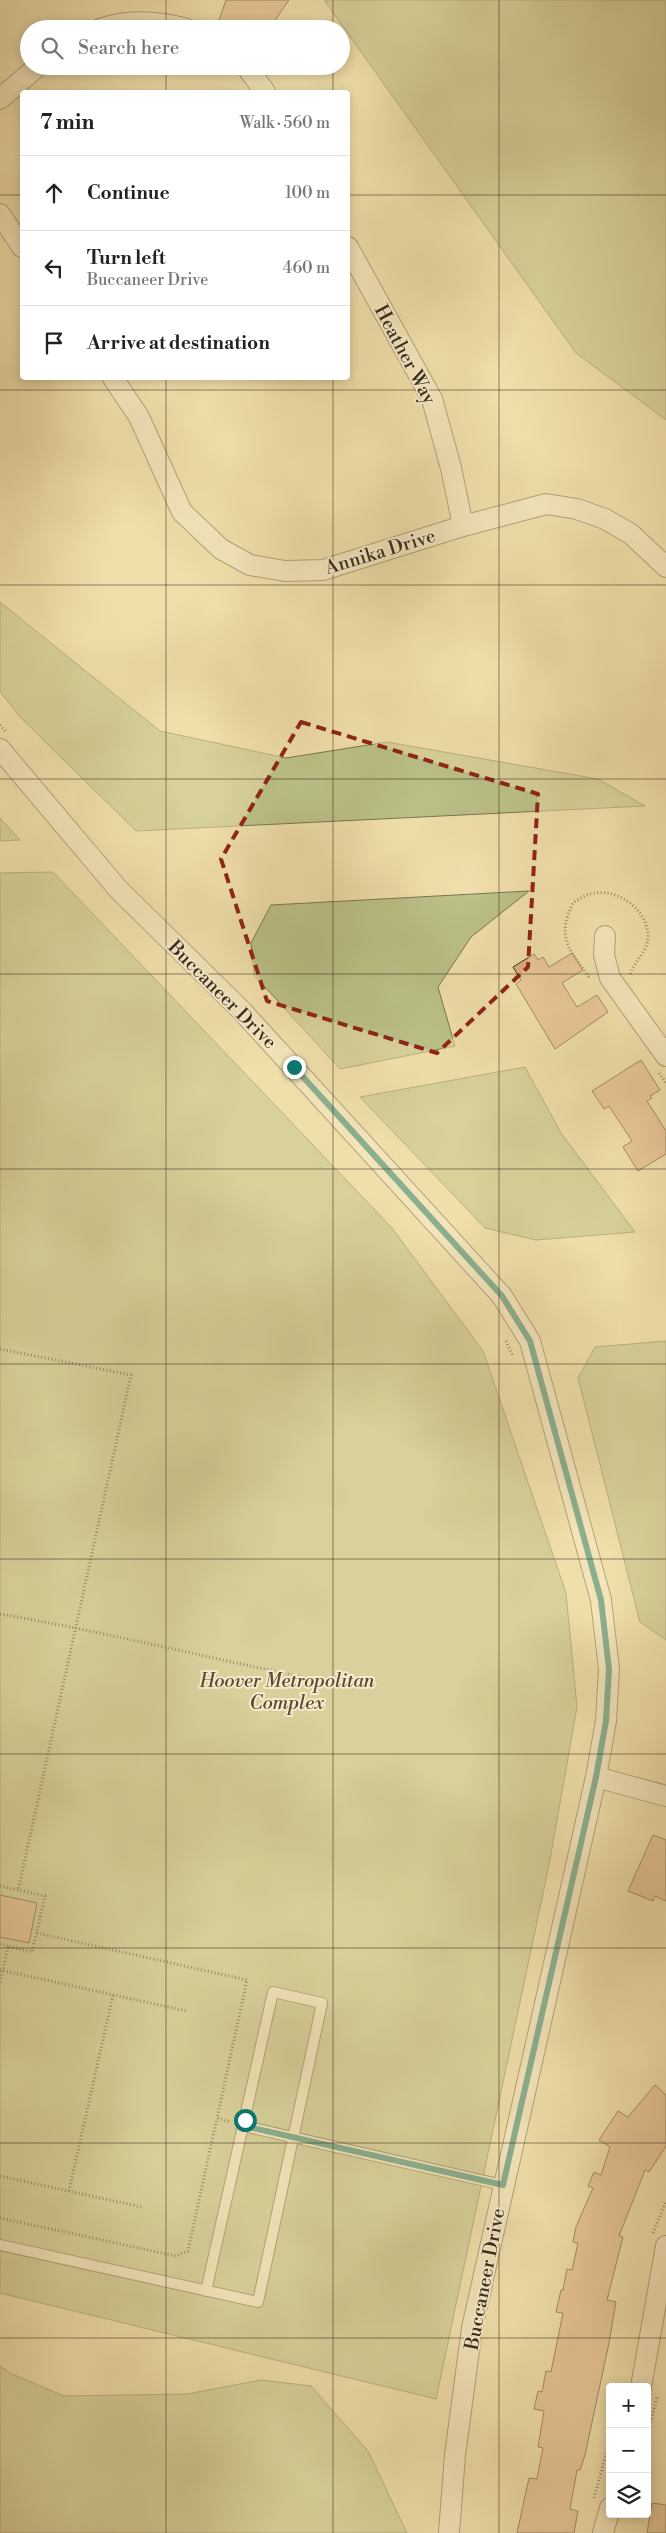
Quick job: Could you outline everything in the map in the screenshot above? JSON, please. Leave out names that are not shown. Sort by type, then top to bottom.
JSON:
[{"type":"street","points":[[0,99],[28,75]]},
{"type":"street","points":[[253,75],[264,90]]},
{"type":"street","points":[[0,214],[20,244]]},
{"type":"street","name":"Heather Way","points":[[350,251],[432,399],[452,468],[463,526]]},
{"type":"street","name":"Annika Drive","points":[[114,380],[138,416],[182,512],[221,549],[250,565],[285,571],[323,570],[463,526],[546,504],[576,509],[605,518],[631,534],[666,567]]},
{"type":"street","name":"Buccaneer Drive","points":[[6,744],[118,889],[241,1010],[502,1296],[530,1341],[601,1600],[609,1669],[606,1721],[596,1777],[472,2328],[455,2455],[449,2533]]},
{"type":"street","points":[[605,936],[604,955],[610,978],[666,1056]]},
{"type":"street","points":[[596,1777],[666,1796]]},
{"type":"street","points":[[642,2383],[659,2322],[666,2246]]},
{"type":"street","points":[[601,2506],[603,2533]]},
{"type":"lane","points":[[0,2245],[206,2291],[258,2302],[322,2003],[272,1992],[244,2126],[206,2291]]},
{"type":"lane","points":[[244,2126],[503,2185]]},
{"type":"path","points":[[0,725],[6,744]]},
{"type":"path","points":[[505,1338],[516,1363]]},
{"type":"path","points":[[0,1348],[131,1375],[18,1890]]},
{"type":"path","points":[[0,1614],[155,1643],[219,1660],[318,1680]]},
{"type":"path","points":[[0,1886],[45,1896],[32,1952],[0,1944]]},
{"type":"path","points":[[0,1983],[1,1970],[8,1946]]},
{"type":"path","points":[[1,1970],[187,2010]]},
{"type":"path","points":[[69,2191],[113,1995]]},
{"type":"path","points":[[0,2218],[176,2256],[188,2251],[216,2118]]},
{"type":"path","points":[[0,2176],[141,2207]]},
{"type":"path","points":[[601,2506],[606,2469]]},
{"type":"highlighted area","points":[[301,722],[538,794],[528,967],[437,1053],[267,1001],[221,859]]},
{"type":"green space","points":[[324,0],[666,0],[666,420],[576,353],[350,36],[350,20],[338,20]]},
{"type":"green space","points":[[0,602],[160,731],[286,758],[387,742],[598,779],[645,806],[136,831],[21,718],[0,692]]},
{"type":"green space","points":[[0,818],[20,840],[0,841]]},
{"type":"green space","name":"Hoover Metropolitan Complex","points":[[53,872],[392,1228],[483,1351],[566,1593],[577,1707],[549,1865],[436,2399],[0,2293],[0,873]]},
{"type":"green space","points":[[529,891],[471,937],[438,987],[455,1046],[340,1069],[254,975],[251,943],[271,905]]},
{"type":"green space","points":[[525,1067],[561,1133],[635,1232],[536,1240],[485,1228],[360,1097]]},
{"type":"green space","points":[[666,1341],[666,1640],[640,1622],[578,1378],[595,1347]]},
{"type":"green space","points":[[0,2366],[10,2373],[64,2396],[187,2394],[261,2380],[311,2386],[368,2451],[407,2533],[0,2533]]},
{"type":"building","points":[[226,0],[289,0],[275,20],[219,20]]},
{"type":"building","points":[[572,953],[583,970],[562,983],[577,1007],[597,995],[608,1012],[555,1049],[516,984],[521,980],[513,967],[534,954],[538,960],[543,957],[549,967]]},
{"type":"building","points":[[641,1060],[660,1090],[650,1096],[652,1098],[647,1101],[666,1131],[666,1154],[638,1171],[623,1147],[632,1141],[609,1106],[604,1109],[592,1091]]},
{"type":"building","points":[[653,1835],[666,1840],[666,1901],[655,1896],[653,1901],[628,1891]]},
{"type":"building","points":[[0,1895],[37,1903],[29,1943],[0,1937]]},
{"type":"building","points":[[655,2085],[666,2095],[666,2146],[649,2172],[645,2170],[619,2236],[623,2237],[607,2300],[616,2302],[609,2343],[585,2455],[580,2470],[577,2470],[570,2509],[578,2511],[574,2533],[517,2533],[529,2478],[537,2479],[543,2448],[538,2447],[544,2411],[534,2409],[538,2391],[542,2392],[546,2371],[551,2372],[563,2313],[556,2312],[567,2269],[572,2270],[578,2243],[573,2242],[576,2227],[593,2188],[588,2186],[594,2172],[601,2175],[610,2147],[599,2140],[618,2111],[628,2117]]},
{"type":"building","points":[[652,2503],[666,2505],[666,2533],[647,2533]]},
{"type":"route","points":[[245,2120],[244,2126],[503,2185],[596,1777],[606,1721],[609,1669],[601,1600],[530,1341],[502,1296],[294,1067]]}]
